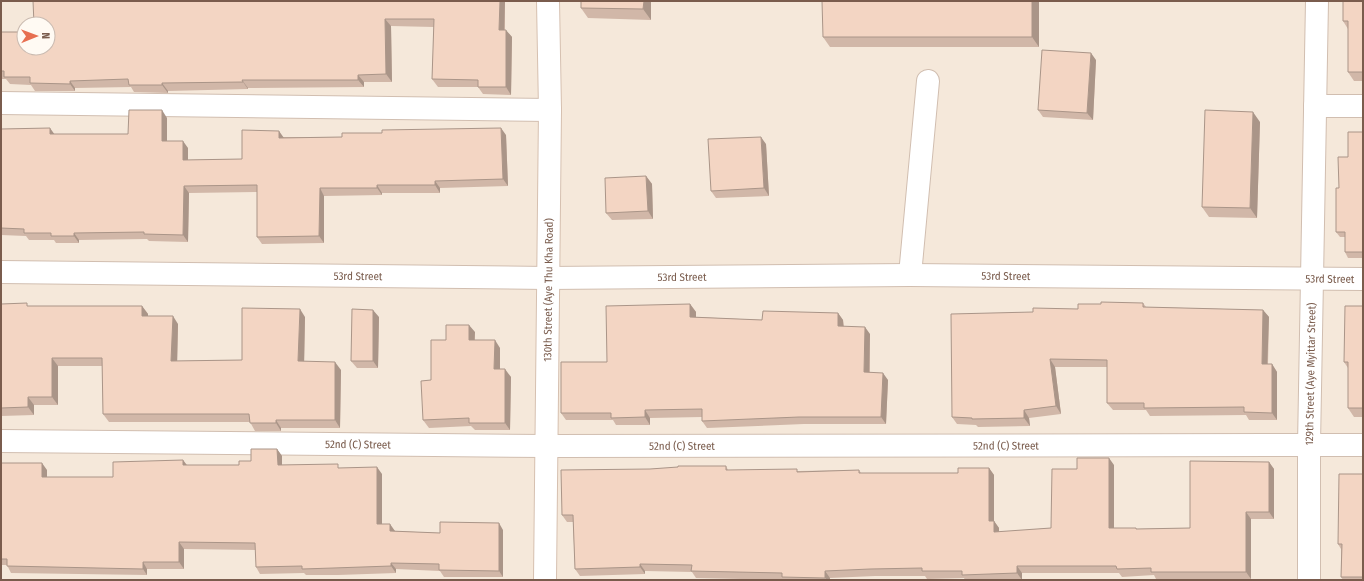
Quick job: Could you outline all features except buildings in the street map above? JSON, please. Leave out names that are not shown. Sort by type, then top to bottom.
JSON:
[{"type":"street","name":"130th Street (Aye Thu Kha Road)","points":[[545,580],[547,278],[550,110],[548,1]]},
{"type":"street","name":"129th Street (Aye Myittar Street)","points":[[1309,580],[1309,445],[1317,1]]},
{"type":"street","points":[[910,275],[928,82]]},
{"type":"street","points":[[1,103],[550,110]]},
{"type":"street","points":[[1315,106],[1363,106]]},
{"type":"street","name":"53rd Street","points":[[1,272],[547,278],[910,275],[1363,279]]},
{"type":"street","name":"52nd (C) Street","points":[[1,441],[547,446],[1363,445]]},
{"type":"shaded area","points":[[1,1],[1363,1],[1363,580],[1,580]]}]
